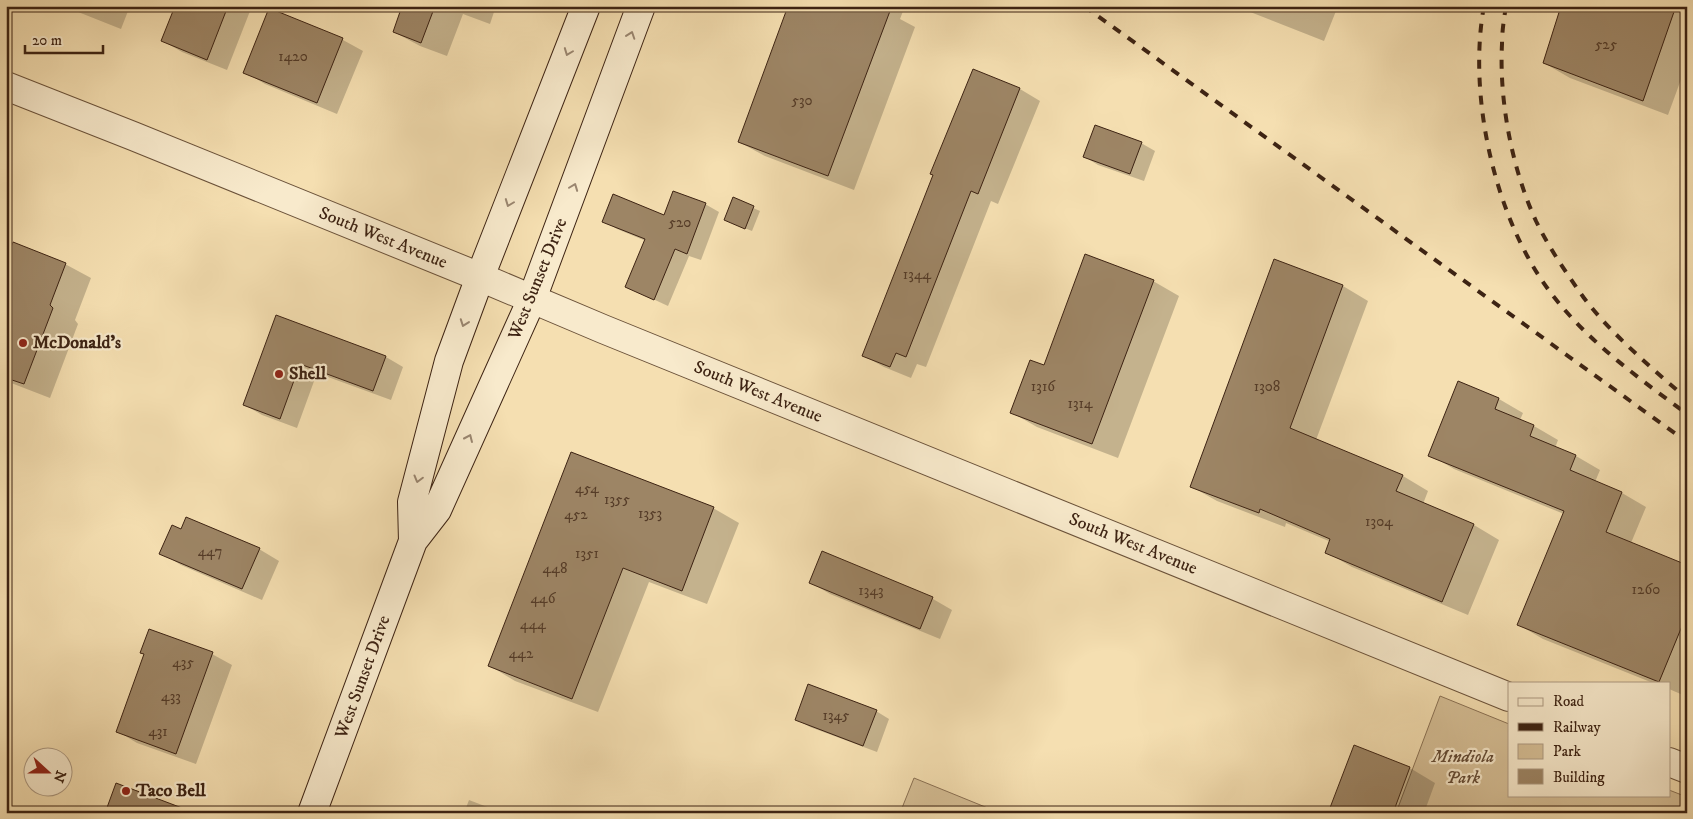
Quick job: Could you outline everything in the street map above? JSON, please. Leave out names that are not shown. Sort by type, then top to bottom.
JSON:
[{"type":"street","name":"West Sunset Drive","points":[[413,541],[412,502],[450,361],[480,277],[586,6]]},
{"type":"street","name":"West Sunset Drive","points":[[312,813],[413,541],[437,510],[532,298],[641,6]]},
{"type":"street","name":"South West Avenue","points":[[6,86],[532,298],[602,329],[1508,697]]},
{"type":"street","points":[[1670,762],[1687,769]]},
{"type":"green space","name":"Mindiola Park","points":[[1440,696],[1508,724],[1508,796],[1670,796],[1670,790],[1687,797],[1687,813],[1396,813]]},
{"type":"green space","points":[[914,778],[1000,813],[900,813]]},
{"type":"building","points":[[175,6],[228,6],[207,60],[161,41]]},
{"type":"building","points":[[402,6],[435,6],[421,43],[393,32]]},
{"type":"building","points":[[788,6],[877,6],[890,11],[828,176],[738,142]]},
{"type":"building","points":[[1561,6],[1676,6],[1643,101],[1543,63]]},
{"type":"building","points":[[269,8],[343,38],[317,103],[243,73]]},
{"type":"building","points":[[973,69],[1020,88],[978,194],[971,191],[906,357],[896,353],[890,367],[862,356],[933,175],[930,174]]},
{"type":"building","points":[[1095,125],[1142,142],[1130,174],[1083,157]]},
{"type":"building","points":[[673,191],[706,203],[687,254],[675,249],[654,300],[625,287],[645,239],[602,222],[613,194],[664,215]]},
{"type":"building","points":[[733,197],[754,206],[745,229],[724,220]]},
{"type":"building","name":"McDonald's","points":[[13,242],[66,263],[50,305],[53,308],[24,384],[6,378],[6,260]]},
{"type":"building","points":[[1085,254],[1154,280],[1092,444],[1010,413],[1030,360],[1044,365]]},
{"type":"building","points":[[1274,259],[1343,285],[1290,428],[1403,475],[1396,491],[1474,524],[1442,602],[1325,553],[1330,539],[1260,509],[1259,513],[1190,487]]},
{"type":"building","points":[[276,315],[386,356],[373,391],[300,364],[280,419],[243,405]]},
{"type":"building","points":[[1458,381],[1499,398],[1495,409],[1534,425],[1530,436],[1576,455],[1570,470],[1622,492],[1606,532],[1687,565],[1687,614],[1659,682],[1517,625],[1564,511],[1428,456]]},
{"type":"building","points":[[571,452],[714,507],[682,591],[623,568],[572,699],[488,666]]},
{"type":"building","points":[[186,517],[260,548],[242,589],[159,554],[172,525],[181,529]]},
{"type":"building","points":[[822,551],[933,597],[920,629],[809,583]]},
{"type":"building","points":[[149,629],[213,652],[176,754],[116,732],[144,654],[140,653]]},
{"type":"building","points":[[808,684],[877,710],[863,746],[795,720]]},
{"type":"building","points":[[1354,745],[1410,767],[1393,813],[1328,813]]},
{"type":"building","name":"Taco Bell","points":[[116,783],[190,811],[190,813],[105,813]]},
{"type":"railway","points":[[1084,6],[1687,442]]},
{"type":"railway","points":[[1484,6],[1480,42],[1483,119],[1491,159],[1502,197],[1516,234],[1534,267],[1568,314],[1617,360],[1687,414]]},
{"type":"railway","points":[[1506,6],[1502,34],[1505,111],[1520,179],[1536,221],[1559,261],[1595,312],[1633,351],[1687,399]]},
{"type":"place","name":"McDonald's","points":[[23,343]]},
{"type":"place","name":"Shell","points":[[279,374]]},
{"type":"place","name":"Taco Bell","points":[[126,791]]}]
